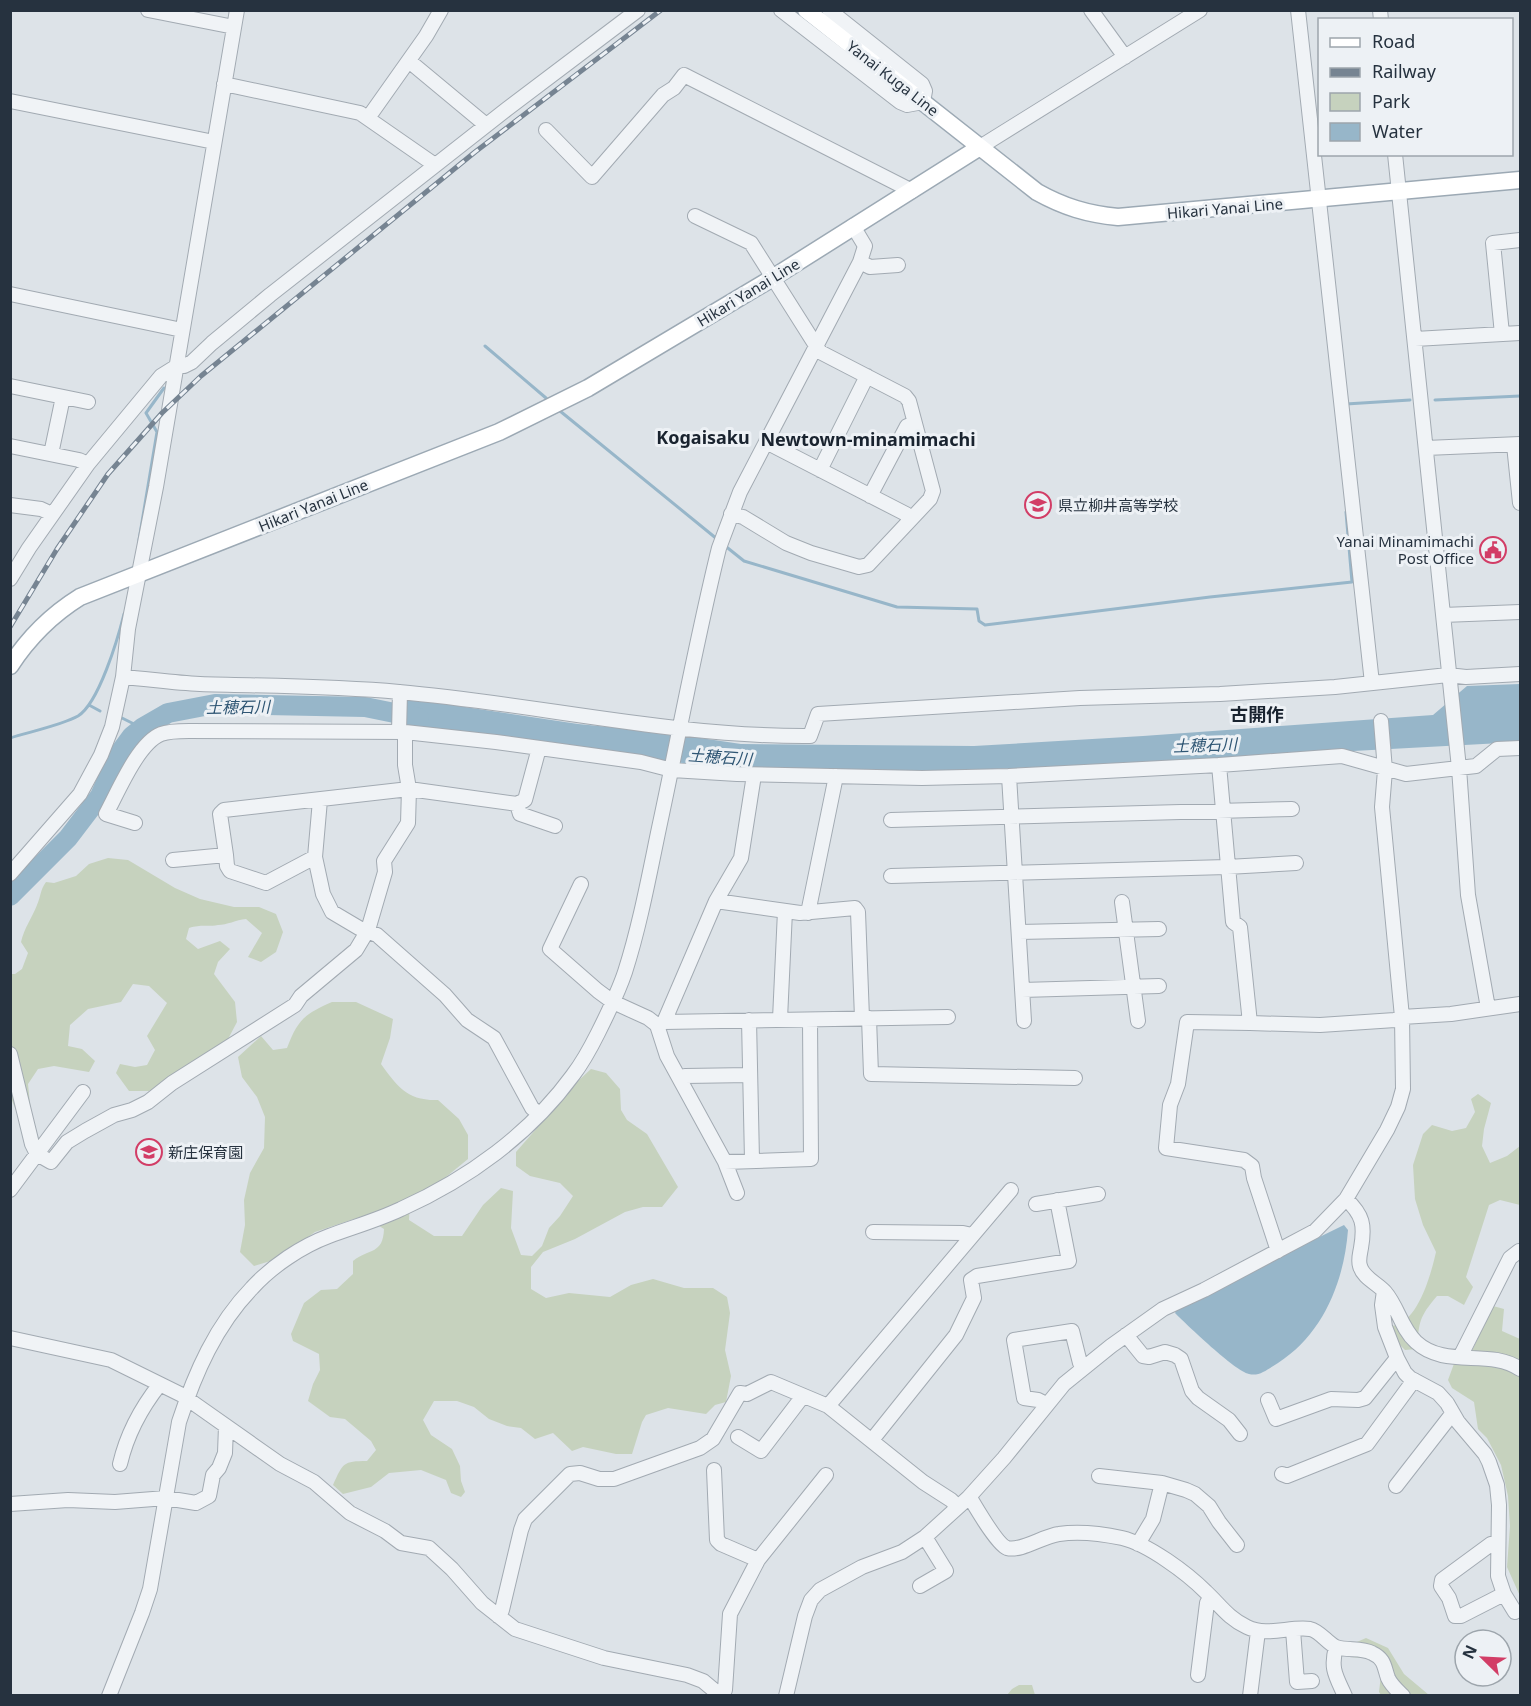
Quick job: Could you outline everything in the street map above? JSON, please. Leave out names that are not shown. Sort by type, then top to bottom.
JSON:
[{"type":"main road","name":"Yanai Kuga Line","points":[[818,14],[980,147]]},
{"type":"main road","name":"Hikari Yanai Line","points":[[10,666],[44,623],[80,597],[499,432],[588,388],[774,277],[980,147],[1037,192],[1059,205],[1096,215],[1118,217],[1521,180]]},
{"type":"street","points":[[148,10],[234,27]]},
{"type":"street","points":[[10,874],[58,821],[88,781],[112,727],[123,677],[133,577],[177,366],[237,10]]},
{"type":"street","points":[[368,118],[409,61],[441,10]]},
{"type":"street","points":[[10,579],[88,464],[161,376],[177,366],[192,363],[212,343],[270,295],[486,125],[638,10]]},
{"type":"street","points":[[781,10],[900,102],[907,105],[923,102]]},
{"type":"street","points":[[1091,10],[1125,57]]},
{"type":"street","points":[[980,147],[1200,10]]},
{"type":"street","points":[[1298,10],[1372,683]]},
{"type":"street","points":[[409,61],[486,125]]},
{"type":"street","points":[[546,130],[592,177],[663,95],[674,88],[684,75],[912,191]]},
{"type":"street","points":[[224,84],[360,113],[435,165]]},
{"type":"street","points":[[10,101],[214,142]]},
{"type":"street","points":[[1395,156],[1459,768],[1468,895],[1488,1008]]},
{"type":"street","points":[[695,216],[751,243],[820,352],[905,396],[909,401],[933,491],[930,499],[868,565],[859,567],[786,543],[742,517],[731,514]]},
{"type":"street","points":[[109,1695],[150,1589],[179,1422],[186,1398],[216,1335],[252,1287],[299,1251],[328,1236],[358,1227],[404,1208],[476,1168],[503,1148],[539,1114],[574,1074],[613,1002],[624,974],[642,911],[721,544],[731,514],[766,442],[860,262],[865,246],[854,226]]},
{"type":"street","points":[[1502,334],[1493,243],[1521,240]]},
{"type":"street","points":[[860,262],[870,267],[898,265]]},
{"type":"street","points":[[10,294],[182,330]]},
{"type":"street","points":[[1415,339],[1521,333]]},
{"type":"street","points":[[820,470],[867,376]]},
{"type":"street","points":[[10,386],[88,402]]},
{"type":"street","points":[[51,454],[63,397]]},
{"type":"street","points":[[870,496],[908,426],[915,424]]},
{"type":"street","points":[[766,442],[906,514],[910,519]]},
{"type":"street","points":[[1426,448],[1517,445],[1521,504]]},
{"type":"street","points":[[10,446],[80,460],[88,464]]},
{"type":"street","points":[[10,505],[41,509],[52,514]]},
{"type":"street","points":[[1443,615],[1521,612]]},
{"type":"street","points":[[123,677],[199,684],[400,694],[680,730],[759,736],[810,736],[818,714],[1080,698],[1220,694],[1448,675],[1521,674]]},
{"type":"street","points":[[10,1054],[24,1115],[37,1154],[51,1162],[67,1142],[114,1115],[148,1102],[172,1083],[295,1005],[301,996],[356,950],[368,930],[385,872],[384,861],[408,823],[409,789],[401,731],[400,694]]},
{"type":"street","points":[[786,1695],[805,1616],[811,1600],[820,1590],[862,1567],[902,1552],[925,1537],[963,1503],[1010,1451],[1064,1384],[1126,1335],[1163,1309],[1315,1231],[1346,1199],[1387,1130],[1398,1107],[1404,1078],[1402,1017],[1382,807],[1386,770],[1381,721]]},
{"type":"street","points":[[135,823],[106,814],[143,750],[163,733],[230,730],[401,731],[642,762],[672,768],[754,775],[922,778],[1009,776],[1342,756],[1406,774],[1476,766],[1497,749],[1521,748]]},
{"type":"street","points":[[315,856],[266,883],[230,871],[227,866],[220,814],[224,810],[409,789],[517,804],[525,800],[539,748]]},
{"type":"street","points":[[1219,765],[1233,922],[1240,927],[1250,1023]]},
{"type":"street","points":[[737,1193],[725,1161],[667,1056],[661,1024],[716,900],[741,858],[754,775]]},
{"type":"street","points":[[808,913],[836,776]]},
{"type":"street","points":[[1009,776],[1024,1021]]},
{"type":"street","points":[[320,800],[315,856],[323,894],[332,912],[359,928],[377,935],[445,995],[467,1020],[494,1038],[532,1108],[539,1114]]},
{"type":"street","points":[[517,804],[520,814],[555,825]]},
{"type":"street","points":[[891,820],[1292,809]]},
{"type":"street","points":[[173,860],[226,855]]},
{"type":"street","points":[[891,876],[1296,863]]},
{"type":"street","points":[[581,884],[550,949],[598,992],[613,1002],[661,1024],[780,1019],[948,1017]]},
{"type":"street","points":[[716,900],[808,913],[855,908],[858,912],[871,1074],[1075,1078]]},
{"type":"street","points":[[1122,902],[1138,1021]]},
{"type":"street","points":[[780,1019],[785,911]]},
{"type":"street","points":[[1019,932],[1159,929]]},
{"type":"street","points":[[1022,990],[1159,986]]},
{"type":"street","points":[[1278,1251],[1252,1166],[1244,1160],[1166,1149],[1170,1105],[1179,1084],[1187,1022],[1320,1025],[1395,1020],[1402,1017],[1451,1014],[1521,1004]]},
{"type":"street","points":[[749,1020],[752,1160]]},
{"type":"street","points":[[725,1161],[811,1159],[810,1020]]},
{"type":"street","points":[[679,1078],[750,1075]]},
{"type":"street","points":[[10,1190],[83,1092]]},
{"type":"street","points":[[828,1406],[1011,1190]]},
{"type":"street","points":[[1036,1204],[1098,1194]]},
{"type":"street","points":[[1346,1199],[1356,1208],[1362,1222],[1359,1261],[1361,1269],[1384,1291],[1402,1324],[1417,1343],[1442,1355],[1504,1361],[1521,1370]]},
{"type":"street","points":[[872,1440],[956,1335],[974,1298],[971,1280],[977,1276],[1069,1261],[1057,1200]]},
{"type":"street","points":[[873,1232],[972,1235]]},
{"type":"street","points":[[1460,1357],[1510,1258],[1519,1251],[1521,1252]]},
{"type":"street","points":[[1384,1291],[1382,1305],[1385,1328],[1405,1373],[1438,1393],[1485,1454],[1494,1478],[1499,1505],[1498,1576],[1504,1594],[1515,1612]]},
{"type":"street","points":[[1046,1404],[1024,1398],[1014,1340],[1072,1331],[1080,1363],[1084,1367]]},
{"type":"street","points":[[1126,1335],[1143,1356],[1149,1357],[1165,1353],[1181,1359],[1192,1391],[1198,1398],[1229,1420],[1240,1434]]},
{"type":"street","points":[[10,1338],[111,1360],[186,1398],[280,1464],[314,1482],[357,1517],[385,1531],[401,1543],[429,1548],[498,1616],[515,1629],[603,1658],[687,1675],[703,1681],[720,1695],[724,1690],[730,1614],[758,1560],[826,1475]]},
{"type":"street","points":[[1268,1400],[1276,1419],[1331,1399],[1359,1400],[1365,1398],[1397,1358]]},
{"type":"street","points":[[1282,1474],[1287,1476],[1367,1444],[1414,1380]]},
{"type":"street","points":[[498,1616],[502,1610],[525,1519],[570,1474],[580,1473],[599,1479],[614,1479],[700,1448],[713,1439],[740,1393],[747,1394],[771,1382],[828,1406],[923,1482],[951,1500],[963,1503],[972,1501],[999,1543],[1005,1548],[1015,1548],[1057,1534],[1073,1533],[1125,1539],[1138,1544],[1181,1570],[1211,1597],[1223,1612],[1248,1628],[1258,1631],[1312,1629],[1336,1647],[1371,1652],[1382,1660],[1388,1678],[1403,1695]]},
{"type":"street","points":[[120,1464],[124,1447],[143,1405],[160,1384]]},
{"type":"street","points":[[738,1437],[761,1450],[803,1396]]},
{"type":"street","points":[[1396,1486],[1452,1414]]},
{"type":"street","points":[[10,1504],[68,1500],[115,1502],[166,1498],[196,1503],[209,1496],[213,1475],[219,1468],[225,1453],[226,1426]]},
{"type":"street","points":[[714,1470],[717,1540],[721,1544],[758,1560]]},
{"type":"street","points":[[1099,1476],[1162,1483],[1195,1494],[1209,1506],[1237,1545]]},
{"type":"street","points":[[1138,1544],[1153,1519],[1162,1483]]},
{"type":"street","points":[[920,1586],[946,1571],[925,1537]]},
{"type":"street","points":[[1498,1544],[1491,1544],[1442,1580],[1441,1586],[1449,1598],[1455,1616],[1461,1616],[1504,1594]]},
{"type":"street","points":[[1198,1675],[1207,1603],[1211,1597]]},
{"type":"street","points":[[1293,1630],[1297,1682],[1312,1681]]},
{"type":"street","points":[[1250,1695],[1258,1631]]},
{"type":"street","points":[[1336,1647],[1333,1670],[1345,1695]]},
{"type":"green space","points":[[108,858],[128,860],[175,888],[200,899],[234,907],[259,907],[276,914],[283,932],[276,952],[261,962],[248,957],[262,933],[246,919],[221,925],[189,928],[186,939],[198,949],[220,941],[230,949],[218,962],[214,974],[235,1002],[237,1022],[227,1041],[192,1067],[149,1091],[129,1091],[116,1073],[120,1064],[135,1067],[147,1065],[155,1050],[147,1036],[167,1003],[149,986],[133,984],[121,1002],[88,1009],[70,1025],[68,1046],[82,1049],[95,1061],[89,1072],[54,1066],[38,1069],[28,1084],[31,1114],[19,1118],[11,1098],[10,974],[15,974],[22,969],[28,953],[21,942],[22,937],[46,882],[54,883],[76,876],[89,864]]},
{"type":"green space","points":[[332,1002],[356,1002],[393,1019],[390,1038],[381,1064],[404,1091],[418,1098],[438,1100],[459,1119],[468,1135],[468,1159],[410,1201],[409,1220],[434,1236],[462,1236],[483,1205],[501,1188],[513,1191],[511,1228],[521,1255],[532,1256],[542,1246],[549,1228],[573,1196],[560,1183],[530,1176],[516,1166],[516,1152],[591,1069],[606,1073],[620,1089],[621,1110],[627,1120],[647,1134],[678,1187],[662,1207],[643,1207],[625,1212],[575,1239],[543,1252],[531,1267],[531,1289],[546,1298],[569,1293],[610,1297],[631,1285],[653,1279],[684,1288],[713,1288],[727,1297],[730,1313],[725,1350],[731,1376],[726,1402],[715,1405],[706,1414],[668,1408],[646,1415],[632,1454],[616,1454],[583,1447],[572,1451],[553,1433],[535,1439],[521,1428],[507,1426],[489,1419],[474,1407],[457,1401],[434,1401],[423,1420],[431,1435],[452,1449],[460,1466],[461,1481],[465,1492],[461,1497],[451,1493],[446,1480],[421,1470],[389,1473],[371,1487],[343,1494],[333,1485],[345,1465],[367,1461],[376,1450],[371,1441],[345,1419],[330,1417],[308,1401],[320,1370],[319,1354],[293,1341],[291,1334],[304,1303],[321,1290],[337,1289],[353,1274],[353,1261],[378,1247],[384,1229],[363,1216],[315,1232],[277,1259],[254,1266],[240,1252],[245,1225],[244,1200],[250,1173],[264,1148],[265,1117],[257,1097],[242,1077],[238,1057],[261,1036],[273,1050],[287,1048],[299,1024],[315,1010]]},
{"type":"green space","points":[[1478,1094],[1491,1103],[1482,1146],[1490,1163],[1507,1156],[1520,1146],[1520,1205],[1500,1200],[1489,1205],[1466,1277],[1473,1287],[1464,1305],[1448,1296],[1437,1296],[1421,1320],[1417,1349],[1405,1350],[1395,1340],[1392,1326],[1401,1323],[1416,1307],[1427,1284],[1436,1252],[1423,1225],[1415,1199],[1413,1165],[1423,1134],[1432,1125],[1452,1131],[1466,1128],[1475,1112],[1471,1099]]},
{"type":"green space","points":[[1493,1306],[1504,1309],[1502,1331],[1520,1339],[1520,1596],[1507,1567],[1510,1526],[1508,1496],[1501,1465],[1487,1438],[1478,1429],[1474,1402],[1452,1388],[1448,1380],[1455,1361],[1471,1353]]},
{"type":"green space","points":[[1366,1638],[1388,1648],[1404,1674],[1429,1695],[1381,1695],[1379,1692],[1381,1675],[1375,1662],[1365,1658],[1350,1657],[1350,1645]]},
{"type":"green space","points":[[1019,1685],[1032,1685],[1035,1695],[1007,1695]]},
{"type":"water","points":[[1520,684],[1520,742],[1114,764],[916,772],[756,769],[659,761],[406,727],[405,698],[578,724],[660,732],[741,744],[974,746],[1433,715],[1467,686]]},
{"type":"water","points":[[1344,1225],[1348,1230],[1342,1269],[1319,1322],[1294,1351],[1264,1372],[1253,1375],[1242,1371],[1211,1347],[1175,1313],[1179,1306]]},
{"type":"waterway","points":[[485,346],[546,398]]},
{"type":"waterway","points":[[139,540],[157,432],[146,413],[164,388]]},
{"type":"waterway","points":[[1435,400],[1520,396]]},
{"type":"waterway","points":[[1346,404],[1410,400]]},
{"type":"waterway","points":[[560,411],[717,539]]},
{"type":"waterway","points":[[724,545],[744,561],[897,607],[977,609],[979,621],[985,625],[1352,582],[1346,512]]},
{"type":"waterway","points":[[10,738],[63,722],[78,716],[86,709],[107,669],[124,614]]},
{"type":"waterway","name":"土穂石川","points":[[10,896],[68,838],[100,796],[118,755],[132,736],[168,713],[215,704],[365,707],[419,718]]},
{"type":"waterway","points":[[89,705],[100,711]]},
{"type":"waterway","points":[[122,718],[142,728]]},
{"type":"railway","points":[[10,627],[57,549],[108,474],[162,413],[201,376],[475,152],[661,10]]},
{"type":"place","name":"県立柳井高等学校","points":[[1038,505]]},
{"type":"place","name":"Yanai Minamimachi Post Office","points":[[1493,550]]},
{"type":"place","name":"新庄保育園","points":[[149,1152]]},
{"type":"district","name":"Kogaisaku","points":[[703,437]]},
{"type":"district","name":"Newtown-minamimachi","points":[[868,439]]},
{"type":"district","name":"古開作","points":[[1257,714]]}]
